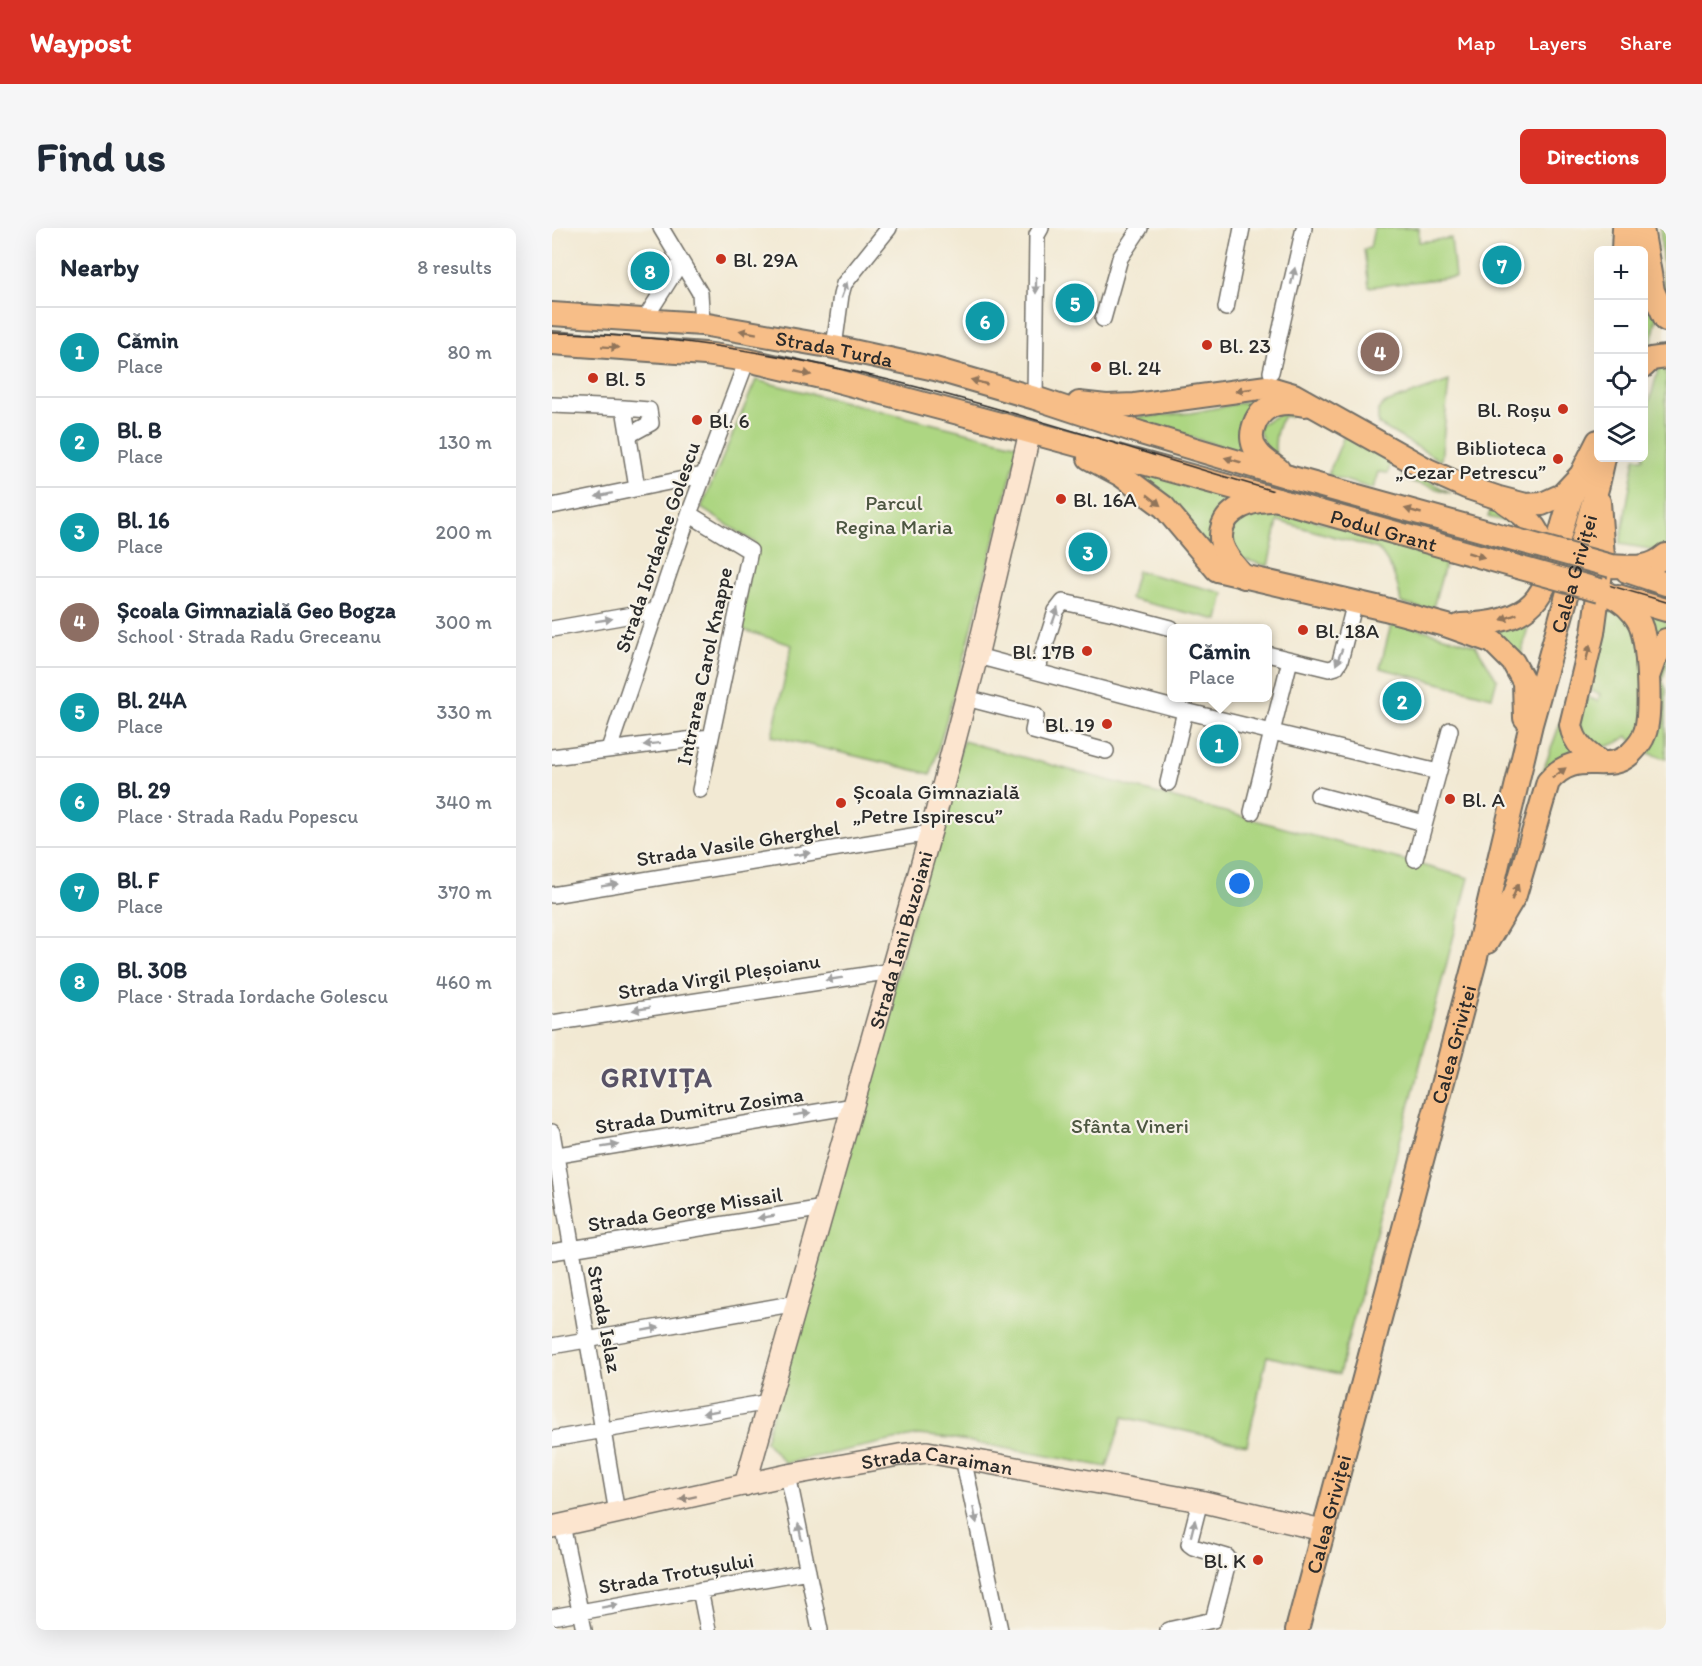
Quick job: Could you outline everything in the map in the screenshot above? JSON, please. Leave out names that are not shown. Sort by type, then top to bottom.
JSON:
[{"type":"main road","points":[[1623,246],[1624,228]]},
{"type":"main road","points":[[1642,228],[1653,291],[1666,320]]},
{"type":"main road","name":"Strada Turda","points":[[552,314],[702,324],[834,347],[935,369],[1035,398],[1110,424]]},
{"type":"main road","name":"Strada Turda","points":[[552,343],[705,354],[747,360],[834,380],[1102,451]]},
{"type":"main road","points":[[1648,362],[1651,359],[1666,357]]},
{"type":"main road","points":[[1035,398],[1106,406],[1135,405],[1267,387],[1294,395],[1428,470],[1466,487],[1526,505],[1542,504],[1562,495],[1598,469]]},
{"type":"main road","points":[[1289,477],[1257,452],[1252,433],[1255,422],[1260,412],[1280,403],[1296,403],[1319,408]]},
{"type":"main road","name":"Podul Grant","points":[[1110,424],[1289,477],[1611,566],[1666,584]]},
{"type":"main road","points":[[1030,432],[1121,475],[1164,507],[1217,570],[1448,626],[1493,642],[1506,653],[1524,681],[1523,753]]},
{"type":"main road","name":"Podul Grant","points":[[1102,451],[1666,610]]},
{"type":"main road","points":[[1448,626],[1490,623],[1510,618],[1534,602],[1548,582],[1567,508],[1598,469]]},
{"type":"main road","points":[[1598,469],[1602,557],[1593,633],[1571,725],[1578,743],[1602,763]]},
{"type":"main road","name":"Calea Griviței","points":[[1297,1630],[1476,961],[1523,753],[1598,469]]},
{"type":"main road","points":[[1499,498],[1520,511],[1537,530],[1545,548],[1548,582],[1542,680]]},
{"type":"main road","points":[[1244,577],[1227,558],[1222,547],[1223,524],[1236,509],[1247,503],[1278,500]]},
{"type":"main road","points":[[1611,566],[1640,568],[1649,566],[1666,555]]},
{"type":"main road","points":[[1476,961],[1515,895],[1548,782],[1558,772],[1573,764],[1615,762],[1630,754],[1644,735],[1648,721],[1647,682],[1644,640],[1639,622],[1626,605],[1600,590]]},
{"type":"main road","points":[[1647,682],[1654,660],[1666,640]]},
{"type":"street","points":[[661,228],[700,293],[702,324]]},
{"type":"street","points":[[834,347],[844,284],[889,228]]},
{"type":"street","points":[[1035,398],[1037,235],[1041,228]]},
{"type":"street","points":[[1103,319],[1120,258],[1140,228]]},
{"type":"street","points":[[1226,308],[1242,228]]},
{"type":"street","points":[[1270,372],[1304,228]]},
{"type":"street","points":[[644,320],[681,262]]},
{"type":"street","name":"Strada Iordache Golescu","points":[[609,749],[689,514],[747,360]]},
{"type":"street","points":[[552,405],[650,410],[651,423],[629,435]]},
{"type":"street","points":[[624,408],[637,488]]},
{"type":"street","name":"Strada Iani Buzoiani","points":[[745,1485],[930,833],[977,656],[1030,432]]},
{"type":"street","points":[[552,506],[703,475]]},
{"type":"street","name":"Intrarea Carol Knappe","points":[[689,514],[750,551],[699,790]]},
{"type":"street","points":[[1037,671],[1056,611],[1063,602],[1167,627]]},
{"type":"street","points":[[1272,655],[1329,669],[1336,667],[1340,661],[1354,602]]},
{"type":"street","points":[[552,629],[655,611]]},
{"type":"street","points":[[977,656],[1185,711],[1438,772]]},
{"type":"street","points":[[1252,812],[1290,660]]},
{"type":"street","points":[[966,698],[1036,716],[1033,730],[1106,751]]},
{"type":"street","points":[[1168,783],[1185,711]]},
{"type":"street","points":[[1415,859],[1450,730]]},
{"type":"street","points":[[552,757],[710,737]]},
{"type":"street","points":[[1318,795],[1424,824]]},
{"type":"street","name":"Strada Vasile Gherghel","points":[[552,895],[930,833]]},
{"type":"street","name":"Strada Virgil Pleșoianu","points":[[552,1023],[892,970]]},
{"type":"street","name":"Strada Dumitru Zosima","points":[[554,1156],[854,1106]]},
{"type":"street","name":"Strada Islaz","points":[[552,1132],[554,1156],[617,1513]]},
{"type":"street","name":"Strada George Missail","points":[[552,1252],[824,1208]]},
{"type":"street","points":[[552,1346],[797,1303]]},
{"type":"street","points":[[552,1439],[769,1402]]},
{"type":"street","points":[[757,1444],[773,1465],[788,1476],[820,1630]]},
{"type":"street","name":"Strada Caraiman","points":[[557,1526],[788,1476],[899,1455],[927,1452],[1200,1501],[1322,1530]]},
{"type":"street","points":[[963,1458],[1000,1630]]},
{"type":"street","points":[[1168,1630],[1213,1620],[1228,1563],[1227,1557],[1189,1544],[1200,1501]]},
{"type":"street","points":[[557,1526],[584,1630]]},
{"type":"street","name":"Strada Trotușului","points":[[552,1617],[808,1571]]},
{"type":"street","points":[[700,1590],[708,1630]]},
{"type":"green space","points":[[1374,228],[1419,228],[1419,242],[1451,238],[1455,277],[1369,287],[1364,249],[1370,248]]},
{"type":"green space","points":[[1660,228],[1666,228],[1666,309]]},
{"type":"green space","points":[[1648,294],[1657,316],[1648,351]]},
{"type":"green space","points":[[1666,365],[1666,546],[1661,551],[1620,544],[1634,462],[1648,462],[1648,408],[1659,366]]},
{"type":"green space","name":"Parcul Regina Maria","points":[[756,380],[1019,445],[966,651],[931,774],[772,736],[792,645],[740,629],[751,559],[756,543],[701,508]]},
{"type":"green space","points":[[1449,381],[1441,461],[1378,424],[1378,410],[1383,404]]},
{"type":"green space","points":[[1268,400],[1247,454],[1127,418],[1191,413],[1245,402]]},
{"type":"green space","points":[[1292,408],[1290,417],[1284,416],[1277,431],[1276,458],[1269,455],[1259,431],[1260,424]]},
{"type":"green space","points":[[1346,431],[1392,459],[1388,473],[1378,472],[1373,489],[1328,475]]},
{"type":"green space","points":[[1116,462],[1235,497],[1221,560]]},
{"type":"green space","points":[[1404,468],[1451,493],[1402,479]]},
{"type":"green space","points":[[1493,507],[1508,515],[1512,523],[1488,517]]},
{"type":"green space","points":[[1263,509],[1306,518],[1447,558],[1432,611],[1401,603],[1394,574],[1378,549],[1278,521],[1268,566],[1235,557],[1228,526]]},
{"type":"green space","points":[[1137,571],[1224,593],[1218,620],[1130,599]]},
{"type":"green space","points":[[1606,602],[1666,618],[1666,667],[1662,680],[1666,690],[1666,759],[1643,751],[1627,736],[1612,745],[1600,747],[1590,744],[1576,716],[1584,696],[1598,701],[1600,694],[1586,689]]},
{"type":"green space","points":[[1531,613],[1520,661],[1487,630]]},
{"type":"green space","points":[[1392,621],[1475,645],[1497,679],[1492,697],[1380,668]]},
{"type":"green space","points":[[1565,709],[1573,753],[1555,760],[1542,774]]},
{"type":"green space","name":"Sfânta Vineri","points":[[963,741],[1469,878],[1339,1374],[1267,1356],[1247,1445],[1123,1417],[1107,1467],[950,1438],[918,1435],[785,1463],[765,1441]]},
{"type":"tram line","points":[[552,333],[639,337],[726,347],[897,382],[982,404],[1287,495],[1666,602]]},
{"type":"place","name":"Bl. 29A","points":[[721,259]]},
{"type":"place","name":"Bl. F","points":[[1502,265]]},
{"type":"place","name":"Bl. 30B","points":[[650,271]]},
{"type":"place","name":"Bl. 24A","points":[[1075,303]]},
{"type":"place","name":"Bl. 29","points":[[985,321]]},
{"type":"place","name":"Bl. 23","points":[[1207,345]]},
{"type":"place","name":"Școala Gimnazială Geo Bogza","points":[[1380,352]]},
{"type":"place","name":"Bl. 24","points":[[1096,367]]},
{"type":"place","name":"Bl. 5","points":[[593,378]]},
{"type":"place","name":"Bl. Roșu","points":[[1563,409]]},
{"type":"place","name":"Bl. 6","points":[[697,420]]},
{"type":"place","name":"Biblioteca „Cezar Petrescu”","points":[[1558,459]]},
{"type":"place","name":"Bl. 16A","points":[[1061,499]]},
{"type":"place","name":"Bl. 16","points":[[1088,552]]},
{"type":"place","name":"Bl. 18A","points":[[1303,630]]},
{"type":"place","name":"Bl. 17B","points":[[1087,651]]},
{"type":"place","name":"Bl. B","points":[[1402,701]]},
{"type":"place","name":"Bl. 19","points":[[1107,724]]},
{"type":"place","name":"Cămin","points":[[1219,744]]},
{"type":"place","name":"Bl. A","points":[[1450,799]]},
{"type":"place","name":"Școala Gimnazială „Petre Ispirescu”","points":[[841,803]]},
{"type":"place","name":"Bl. K","points":[[1258,1560]]},
{"type":"district","name":"GRIVIȚA","points":[[657,1077]]}]
